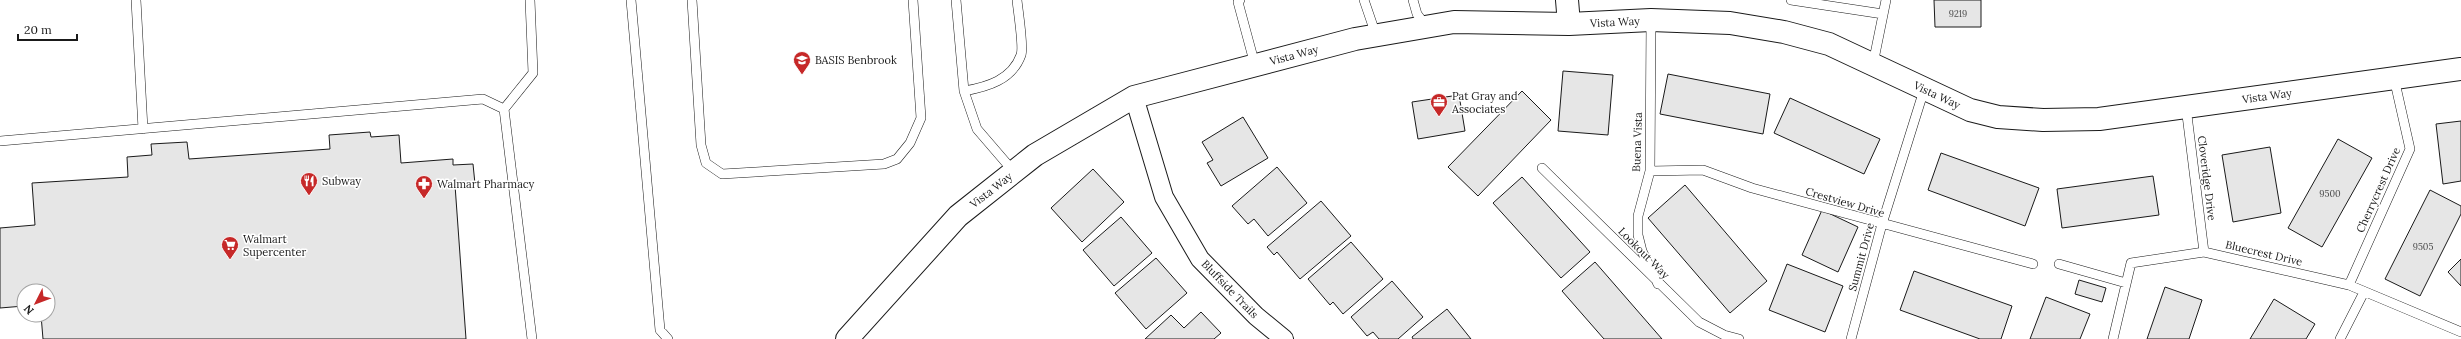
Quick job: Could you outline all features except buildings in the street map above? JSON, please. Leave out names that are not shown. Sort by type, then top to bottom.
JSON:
[{"type":"street","points":[[1567,0],[1569,24]]},
{"type":"street","name":"Vista Way","points":[[847,339],[958,216],[1035,155],[1134,96],[1376,35],[1454,22],[1569,24],[1651,20],[1730,23],[1784,32],[1829,44],[1924,90],[1970,110],[1998,117],[2028,119],[2099,119],[2461,69]]},
{"type":"street","name":"Bluffside Trails","points":[[1134,96],[1164,197],[1200,259],[1256,316],[1284,339]]},
{"type":"lane","points":[[136,0],[143,129]]},
{"type":"lane","points":[[530,0],[533,73],[504,109],[532,339]]},
{"type":"lane","points":[[631,0],[660,330],[668,339]]},
{"type":"lane","points":[[692,0],[701,145],[706,163],[722,174],[884,164],[897,159],[910,143],[921,118],[913,0]]},
{"type":"lane","points":[[956,0],[964,91],[977,129],[1014,172]]},
{"type":"lane","points":[[964,91],[989,86],[1009,74],[1021,55],[1017,0]]},
{"type":"lane","points":[[1240,0],[1238,2],[1255,65]]},
{"type":"lane","points":[[1364,0],[1376,35]]},
{"type":"lane","points":[[1413,0],[1417,14],[1427,27]]},
{"type":"lane","points":[[1791,0],[1883,14]]},
{"type":"lane","points":[[1873,64],[1886,0]]},
{"type":"lane","name":"Buena Vista","points":[[1651,20],[1650,171],[1638,216],[1638,235],[1642,251],[1658,284]]},
{"type":"lane","name":"Cherrycrest Drive","points":[[2348,285],[2410,149],[2394,78]]},
{"type":"lane","name":"Summit Drive","points":[[1851,339],[1882,224],[1924,90]]},
{"type":"lane","points":[[0,141],[483,99],[504,109]]},
{"type":"lane","name":"Cloveridge Drive","points":[[2186,107],[2204,252]]},
{"type":"lane","name":"Lookout Way","points":[[1542,168],[1658,284],[1699,322],[1724,335],[1739,339]]},
{"type":"lane","name":"Crestview Drive","points":[[1650,171],[1703,170],[1752,188],[2033,264]]},
{"type":"lane","name":"Bluecrest Drive","points":[[2113,339],[2131,263],[2204,252],[2348,285],[2461,332]]},
{"type":"lane","points":[[2059,264],[2126,283]]},
{"type":"lane","points":[[2340,339],[2364,292]]},
{"type":"place","name":"BASIS Benbrook","points":[[802,75]]},
{"type":"place","name":"Pat Gray and Associates","points":[[1439,117]]},
{"type":"place","name":"Subway","points":[[309,196]]},
{"type":"place","name":"Walmart Pharmacy","points":[[424,199]]},
{"type":"place","name":"Walmart Supercenter","points":[[230,260]]}]
